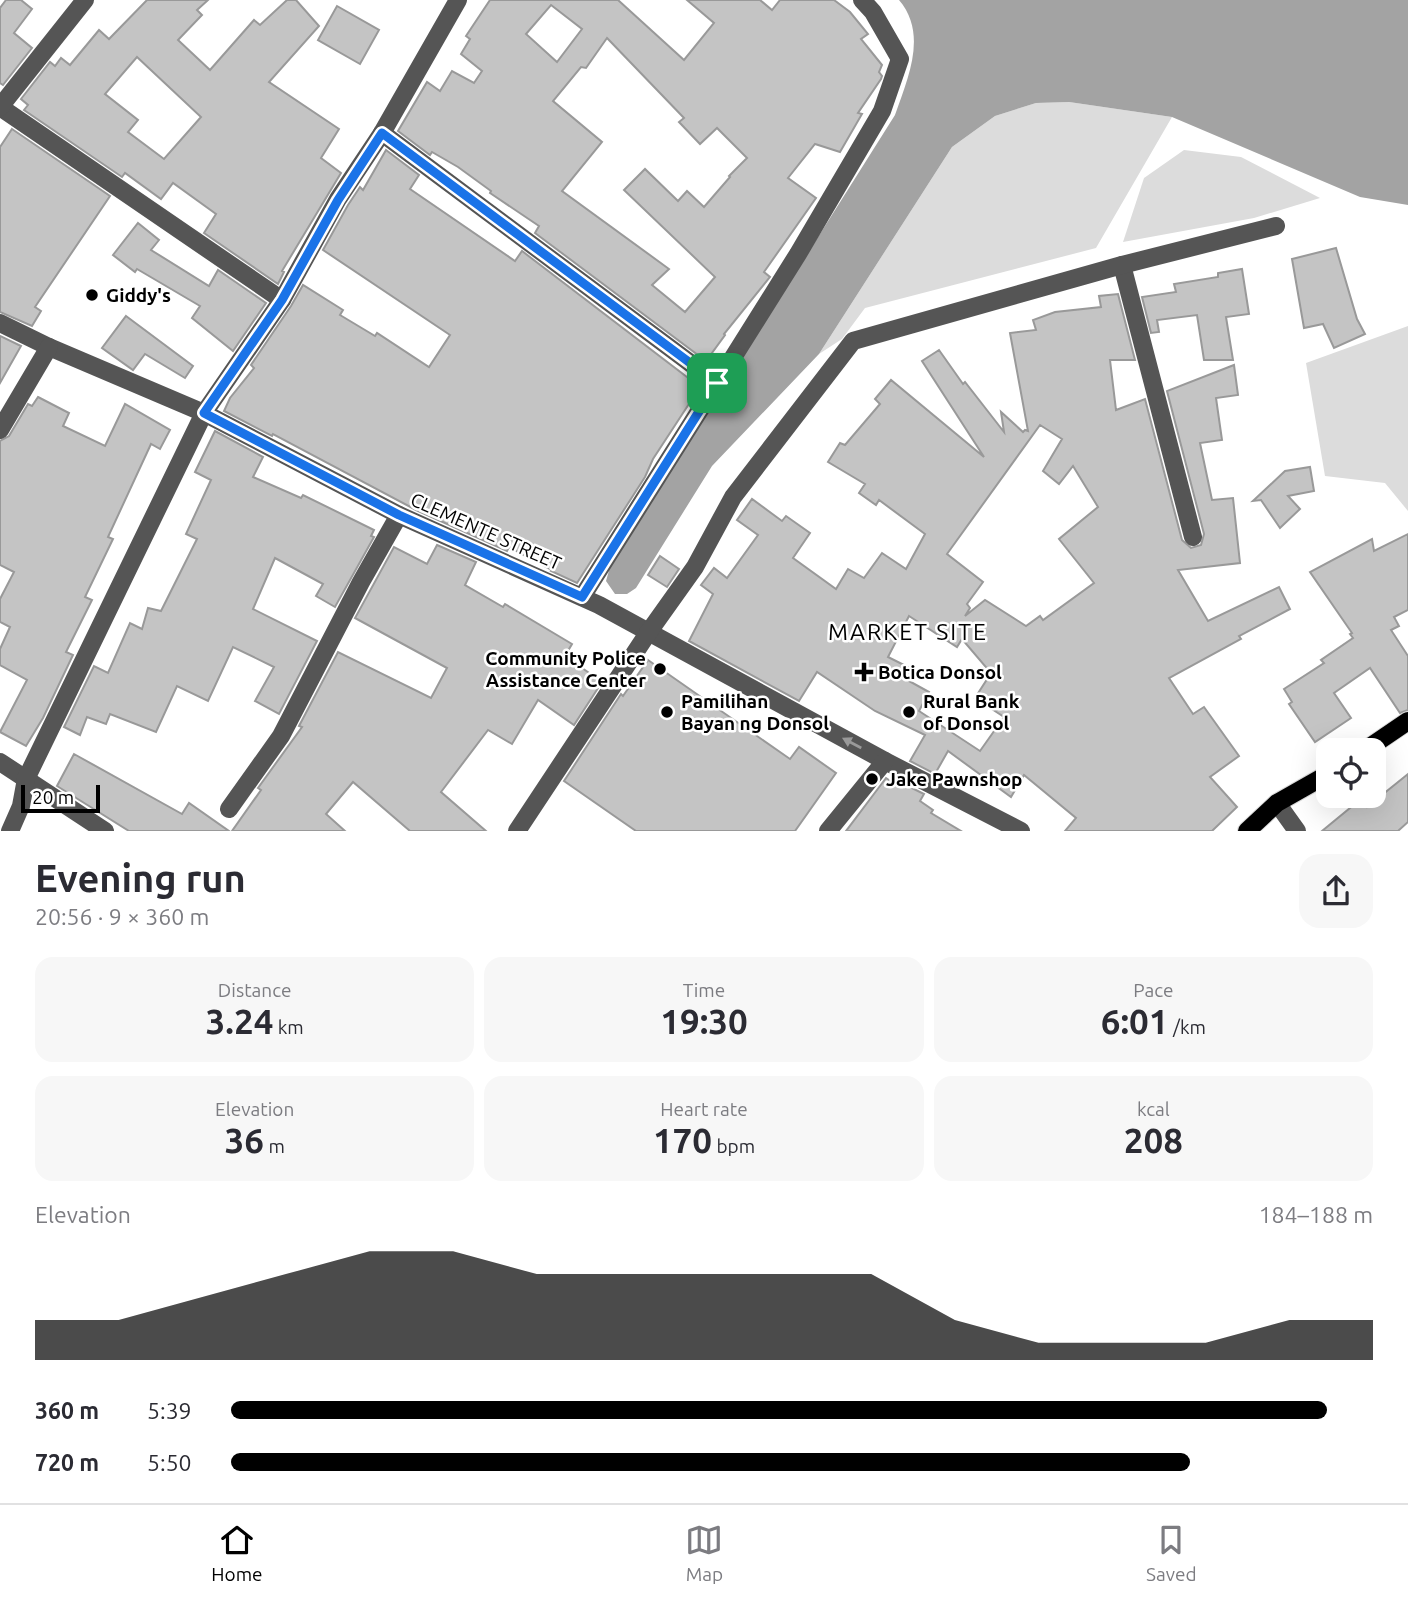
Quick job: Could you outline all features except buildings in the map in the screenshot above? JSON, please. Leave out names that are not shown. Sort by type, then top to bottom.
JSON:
[{"type":"main road","points":[[1383,738],[1408,721]]},
{"type":"main road","points":[[1247,831],[1278,803],[1316,781]]},
{"type":"street","points":[[85,0],[0,107],[282,300]]},
{"type":"street","points":[[10,831],[21,806],[26,779],[204,413],[282,300],[338,200],[382,133],[458,0]]},
{"type":"street","points":[[582,597],[798,254],[882,111],[900,59],[873,12],[862,0]]},
{"type":"street","points":[[382,133],[717,383]]},
{"type":"street","points":[[517,831],[642,629],[695,567],[733,497],[853,341],[1122,265],[1276,226]]},
{"type":"street","points":[[1122,265],[1193,537]]},
{"type":"street","name":"CLEMENTE STREET","points":[[0,323],[49,347],[204,413],[399,515],[599,605],[885,761],[1021,831]]},
{"type":"street","points":[[0,430],[49,347]]},
{"type":"street","points":[[229,809],[281,736],[399,515]]},
{"type":"street","points":[[828,831],[885,761]]},
{"type":"street","points":[[0,762],[105,831]]},
{"type":"street","points":[[1278,803],[1297,831]]},
{"type":"shaded area","points":[[899,0],[1408,0],[1408,205],[1360,197],[1172,117],[1069,102],[1036,103],[995,116],[952,147],[819,354],[712,466],[636,588],[627,594],[615,594],[606,581],[610,567],[895,115],[910,71],[914,42],[908,13]]},
{"type":"shaded area","points":[[1069,102],[1172,117],[1096,248],[865,308],[842,339],[819,354],[952,147],[995,116],[1036,103]]},
{"type":"shaded area","points":[[1184,150],[1241,157],[1320,198],[1254,218],[1123,242],[1144,178]]},
{"type":"shaded area","points":[[1408,326],[1408,511],[1385,483],[1325,476],[1306,363]]},
{"type":"place","name":"Giddy's","points":[[92,295]]},
{"type":"place","name":"Community Police Assistance Center","points":[[660,669]]},
{"type":"place","name":"Botica Donsol","points":[[864,672]]},
{"type":"place","name":"Pamilihan Bayan ng Donsol","points":[[667,712]]},
{"type":"place","name":"Rural Bank of Donsol","points":[[909,712]]},
{"type":"place","name":"Jake Pawnshop","points":[[872,779]]},
{"type":"district","name":"MARKET SITE","points":[[908,632]]},
{"type":"route","points":[[382,133],[717,383],[582,597],[399,515],[204,413],[282,300],[338,200],[382,133]]}]
